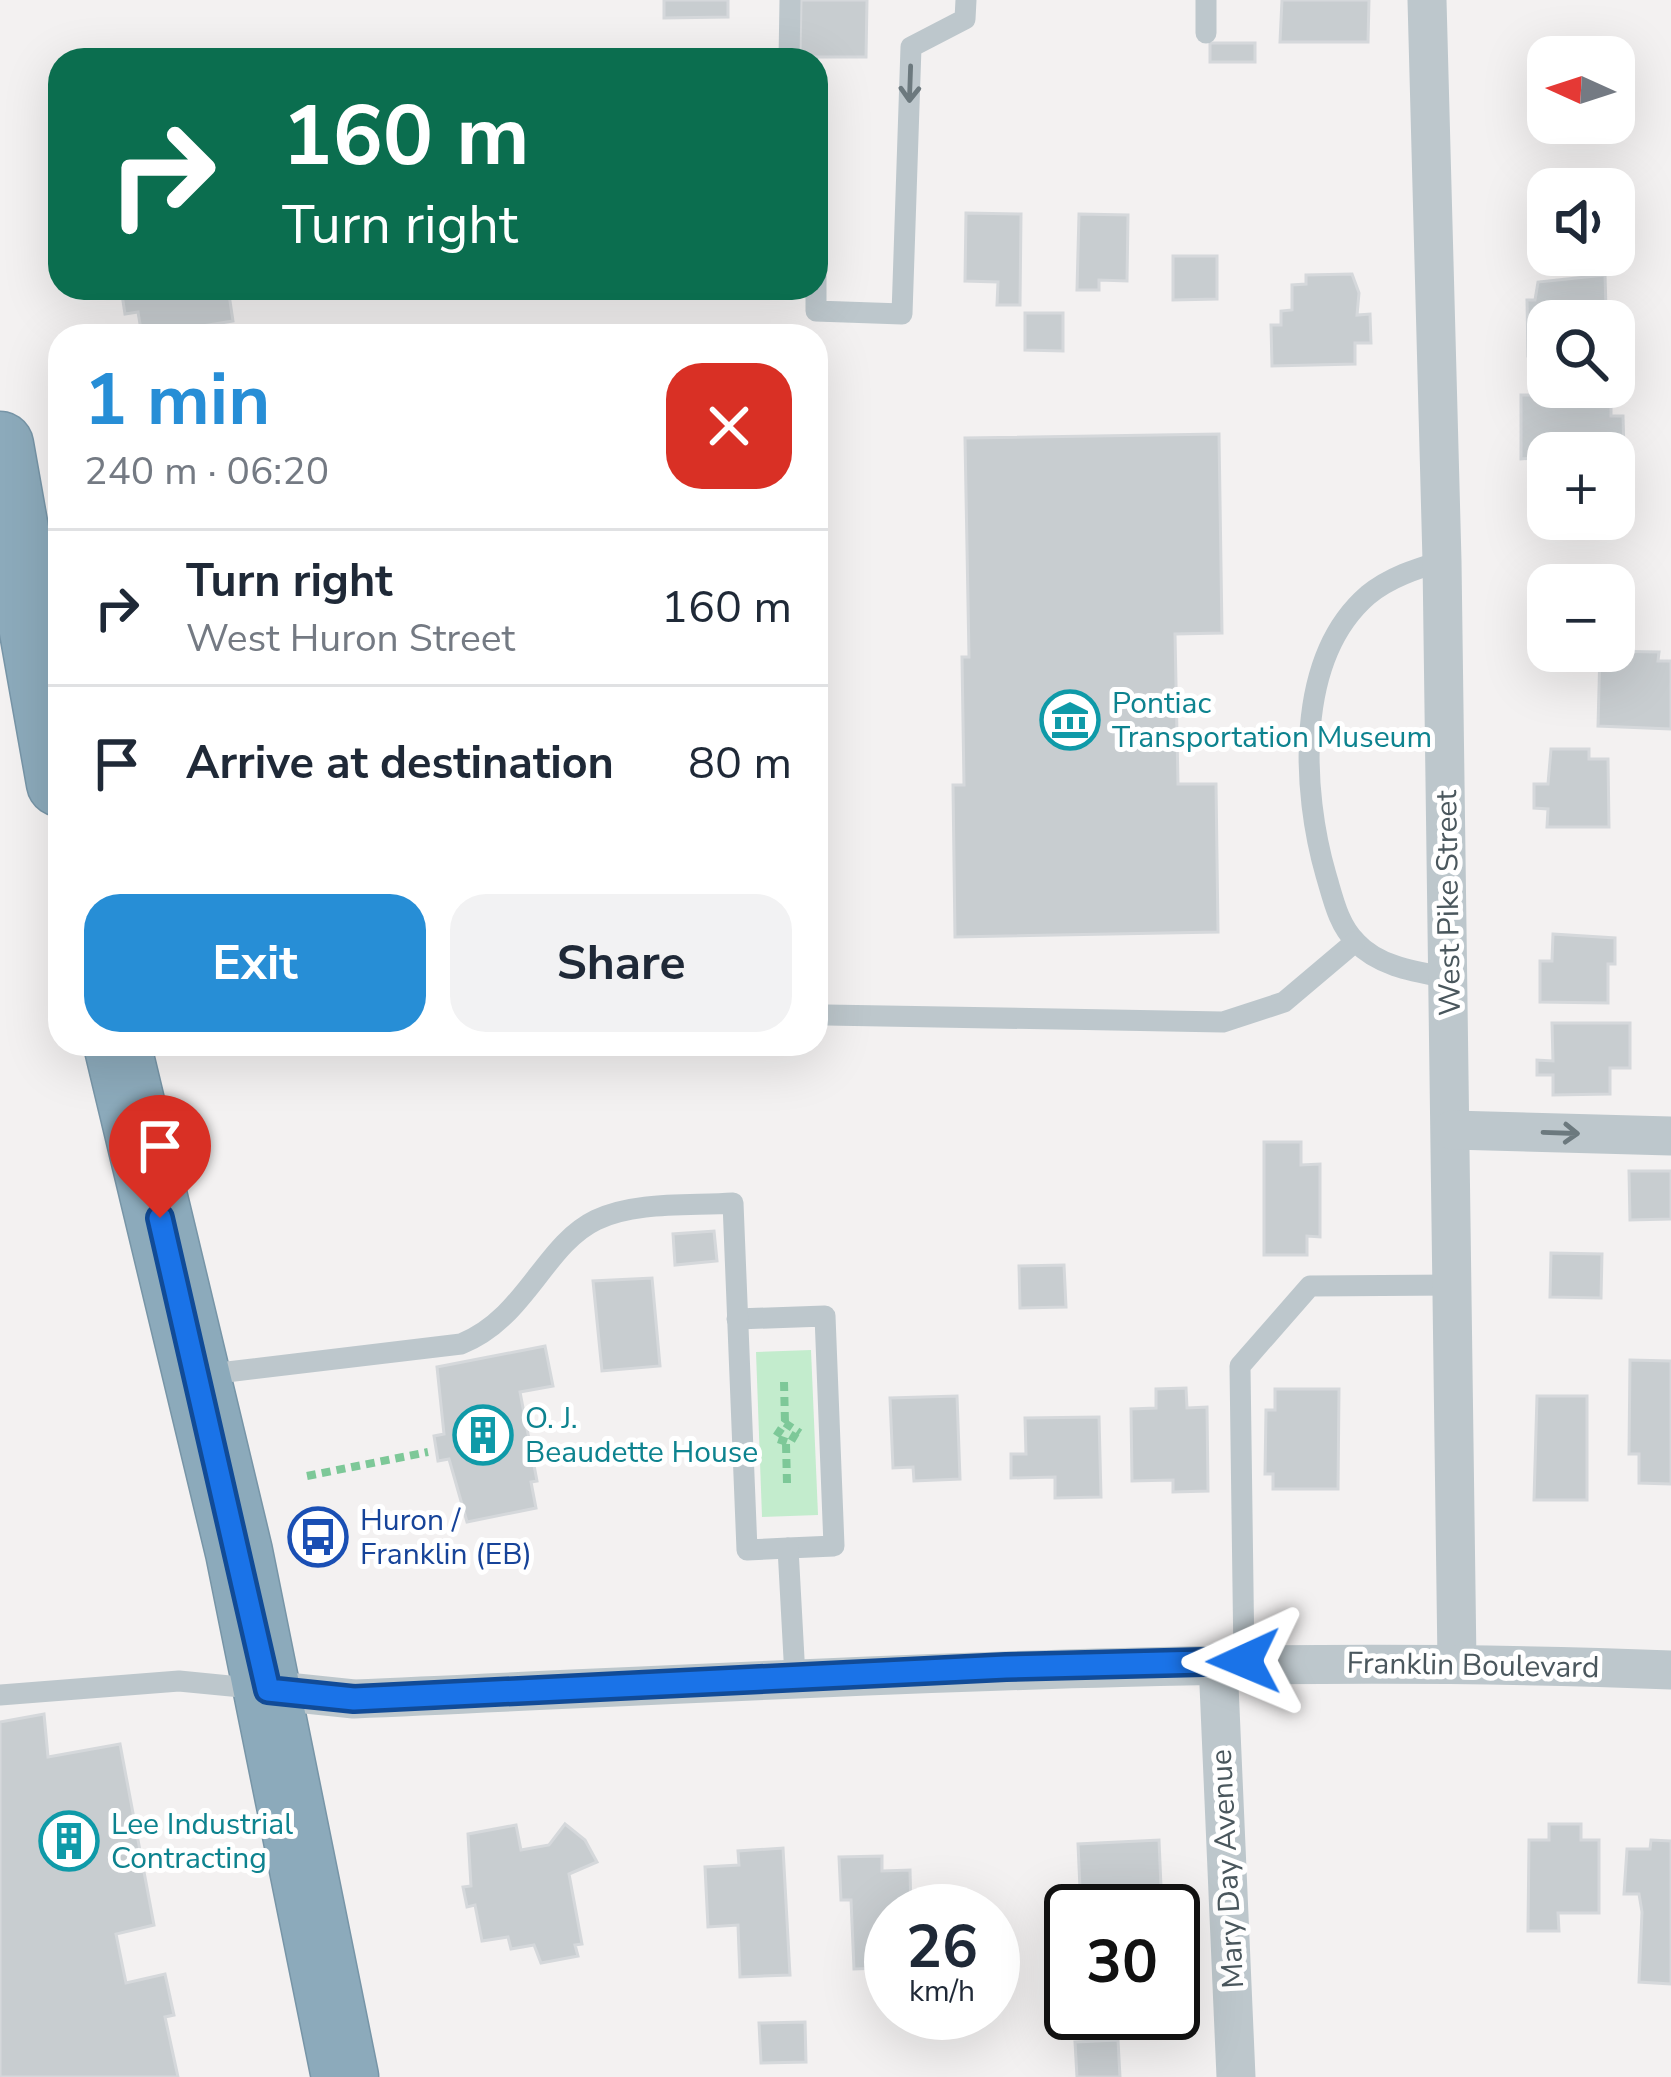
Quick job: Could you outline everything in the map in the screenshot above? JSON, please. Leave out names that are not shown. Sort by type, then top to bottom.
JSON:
[{"type":"highway","points":[[0,445],[48,715]]},
{"type":"highway","points":[[120,1056],[199,1376],[345,2077]]},
{"type":"street","name":"West Pike Street","points":[[1427,0],[1442,561],[1457,1663]]},
{"type":"street","points":[[1452,1130],[1671,1136]]},
{"type":"street","name":"Franklin Boulevard","points":[[268,1690],[354,1699],[1231,1661],[1671,1670]]},
{"type":"street","name":"Mary Day Avenue","points":[[1231,1661],[1236,2077]]},
{"type":"lane","points":[[789,48],[790,0]]},
{"type":"lane","points":[[816,300],[816,311],[902,314],[911,47],[965,19],[966,0]]},
{"type":"lane","points":[[1206,0],[1206,33]]},
{"type":"lane","points":[[1442,561],[1404,572],[1367,596],[1337,638],[1320,686],[1310,805],[1336,909],[1355,942],[1390,964],[1449,979]]},
{"type":"lane","points":[[828,1015],[1223,1022],[1284,1002],[1355,942]]},
{"type":"lane","points":[[199,1376],[461,1344],[497,1325],[580,1231],[627,1210],[733,1203],[737,1319],[747,1550],[834,1546],[825,1316],[737,1319]]},
{"type":"lane","points":[[1231,1661],[1240,1366],[1310,1286],[1454,1285]]},
{"type":"lane","points":[[788,1548],[795,1677]]},
{"type":"lane","points":[[0,1696],[179,1681],[268,1690]]},
{"type":"path","points":[[784,1382],[785,1423],[775,1434],[786,1444]]},
{"type":"path","points":[[785,1423],[796,1433],[786,1444],[787,1483]]},
{"type":"path","points":[[307,1477],[428,1452]]},
{"type":"green space","points":[[811,1350],[818,1515],[762,1517],[756,1352]]},
{"type":"building","points":[[664,0],[728,0],[728,17],[664,18]]},
{"type":"building","points":[[801,0],[867,0],[866,57],[828,57],[828,48],[800,48]]},
{"type":"building","points":[[1282,0],[1369,0],[1368,42],[1280,42]]},
{"type":"building","points":[[1210,43],[1255,43],[1255,62],[1210,62]]},
{"type":"building","points":[[966,213],[1021,214],[1020,305],[997,305],[998,282],[965,281]]},
{"type":"building","points":[[1079,214],[1128,215],[1127,281],[1099,280],[1099,290],[1077,290]]},
{"type":"building","points":[[1173,256],[1217,256],[1217,299],[1173,300]]},
{"type":"building","points":[[1352,274],[1359,293],[1357,315],[1370,314],[1371,343],[1355,343],[1355,364],[1272,366],[1271,325],[1281,325],[1281,311],[1292,310],[1292,285],[1306,284],[1306,275]]},
{"type":"building","points":[[1605,276],[1606,300],[1535,300],[1538,282]]},
{"type":"building","points":[[123,300],[230,300],[233,321],[140,324],[138,312],[125,314]]},
{"type":"building","points":[[1025,313],[1063,313],[1063,351],[1025,350]]},
{"type":"building","points":[[1521,395],[1527,395],[1527,408],[1611,408],[1611,416],[1623,416],[1623,432],[1527,432],[1527,459],[1521,459]]},
{"type":"building","name":"Pontiac Transportation Museum","points":[[1219,434],[1222,633],[1175,634],[1178,784],[1216,784],[1218,932],[955,937],[953,785],[964,785],[962,657],[969,657],[965,438]]},
{"type":"building","points":[[1635,652],[1659,652],[1658,661],[1671,661],[1671,729],[1598,726],[1599,672],[1635,672]]},
{"type":"building","points":[[1551,749],[1589,749],[1589,759],[1608,759],[1609,827],[1547,827],[1548,809],[1534,808],[1534,784],[1548,784]]},
{"type":"building","points":[[1553,934],[1615,938],[1615,964],[1608,964],[1608,1003],[1540,1002],[1540,961],[1552,961]]},
{"type":"building","points":[[1552,1023],[1630,1023],[1630,1068],[1610,1068],[1610,1094],[1553,1095],[1553,1075],[1537,1075],[1537,1060],[1553,1061]]},
{"type":"building","points":[[1264,1142],[1301,1142],[1301,1165],[1320,1164],[1320,1237],[1307,1236],[1307,1255],[1264,1255]]},
{"type":"building","points":[[1629,1171],[1671,1171],[1671,1219],[1630,1220]]},
{"type":"building","points":[[714,1231],[717,1261],[675,1265],[673,1234]]},
{"type":"building","points":[[1551,1253],[1602,1254],[1601,1298],[1550,1297]]},
{"type":"building","points":[[1064,1265],[1066,1307],[1020,1308],[1019,1266]]},
{"type":"building","points":[[652,1278],[660,1366],[602,1371],[593,1281]]},
{"type":"building","name":"O. J. Beaudette House","points":[[545,1346],[553,1386],[520,1392],[537,1481],[531,1482],[536,1508],[467,1522],[449,1459],[438,1461],[434,1436],[444,1434],[437,1367]]},
{"type":"building","points":[[1630,1360],[1671,1361],[1671,1484],[1639,1483],[1639,1454],[1629,1454]]},
{"type":"building","points":[[1186,1388],[1187,1408],[1207,1407],[1208,1491],[1173,1492],[1173,1480],[1132,1481],[1131,1409],[1156,1408],[1156,1389]]},
{"type":"building","points":[[1275,1389],[1339,1389],[1338,1489],[1273,1489],[1273,1474],[1265,1474],[1266,1410],[1275,1410]]},
{"type":"building","points":[[957,1396],[960,1479],[914,1481],[913,1467],[893,1468],[890,1398]]},
{"type":"building","points":[[1537,1396],[1587,1396],[1587,1500],[1534,1500]]},
{"type":"building","points":[[1099,1417],[1101,1497],[1055,1498],[1055,1477],[1011,1478],[1011,1454],[1026,1454],[1025,1418]]},
{"type":"building","name":"Lee Industrial Contracting","points":[[44,1714],[48,1757],[120,1744],[154,1925],[116,1934],[126,1983],[165,1974],[174,2015],[165,2017],[178,2077],[0,2077],[0,1722]]},
{"type":"building","points":[[565,1824],[585,1840],[597,1862],[569,1874],[582,1944],[575,1945],[578,1956],[541,1963],[534,1945],[511,1949],[508,1937],[482,1941],[475,1905],[467,1907],[463,1887],[471,1886],[468,1834],[516,1825],[521,1850],[549,1845]]},
{"type":"building","points":[[1549,1824],[1581,1824],[1581,1840],[1599,1840],[1599,1913],[1558,1913],[1559,1931],[1528,1931],[1529,1840],[1549,1840]]},
{"type":"building","points":[[1159,1840],[1161,1884],[1080,1884],[1078,1844]]},
{"type":"building","points":[[1651,1840],[1671,1841],[1671,1984],[1639,1982],[1639,1894],[1624,1894],[1627,1849],[1650,1849]]},
{"type":"building","points":[[783,1848],[790,1975],[740,1977],[738,1925],[708,1927],[705,1867],[739,1865],[738,1851]]},
{"type":"building","points":[[882,1856],[882,1871],[910,1870],[910,1884],[864,1884],[864,1969],[854,1969],[851,1900],[841,1900],[839,1857]]},
{"type":"building","points":[[805,2022],[806,2062],[761,2063],[759,2023]]},
{"type":"building","points":[[1118,2040],[1120,2077],[1077,2077],[1075,2042]]},
{"type":"place","name":"Pontiac Transportation Museum","points":[[1070,720]]},
{"type":"place","name":"O. J. Beaudette House","points":[[483,1435]]},
{"type":"place","name":"Huron / Franklin (EB)","points":[[318,1537]]},
{"type":"place","name":"Lee Industrial Contracting","points":[[69,1841]]},
{"type":"route","points":[[160,1218],[268,1690],[354,1699],[1006,1667],[1244,1661]]}]
